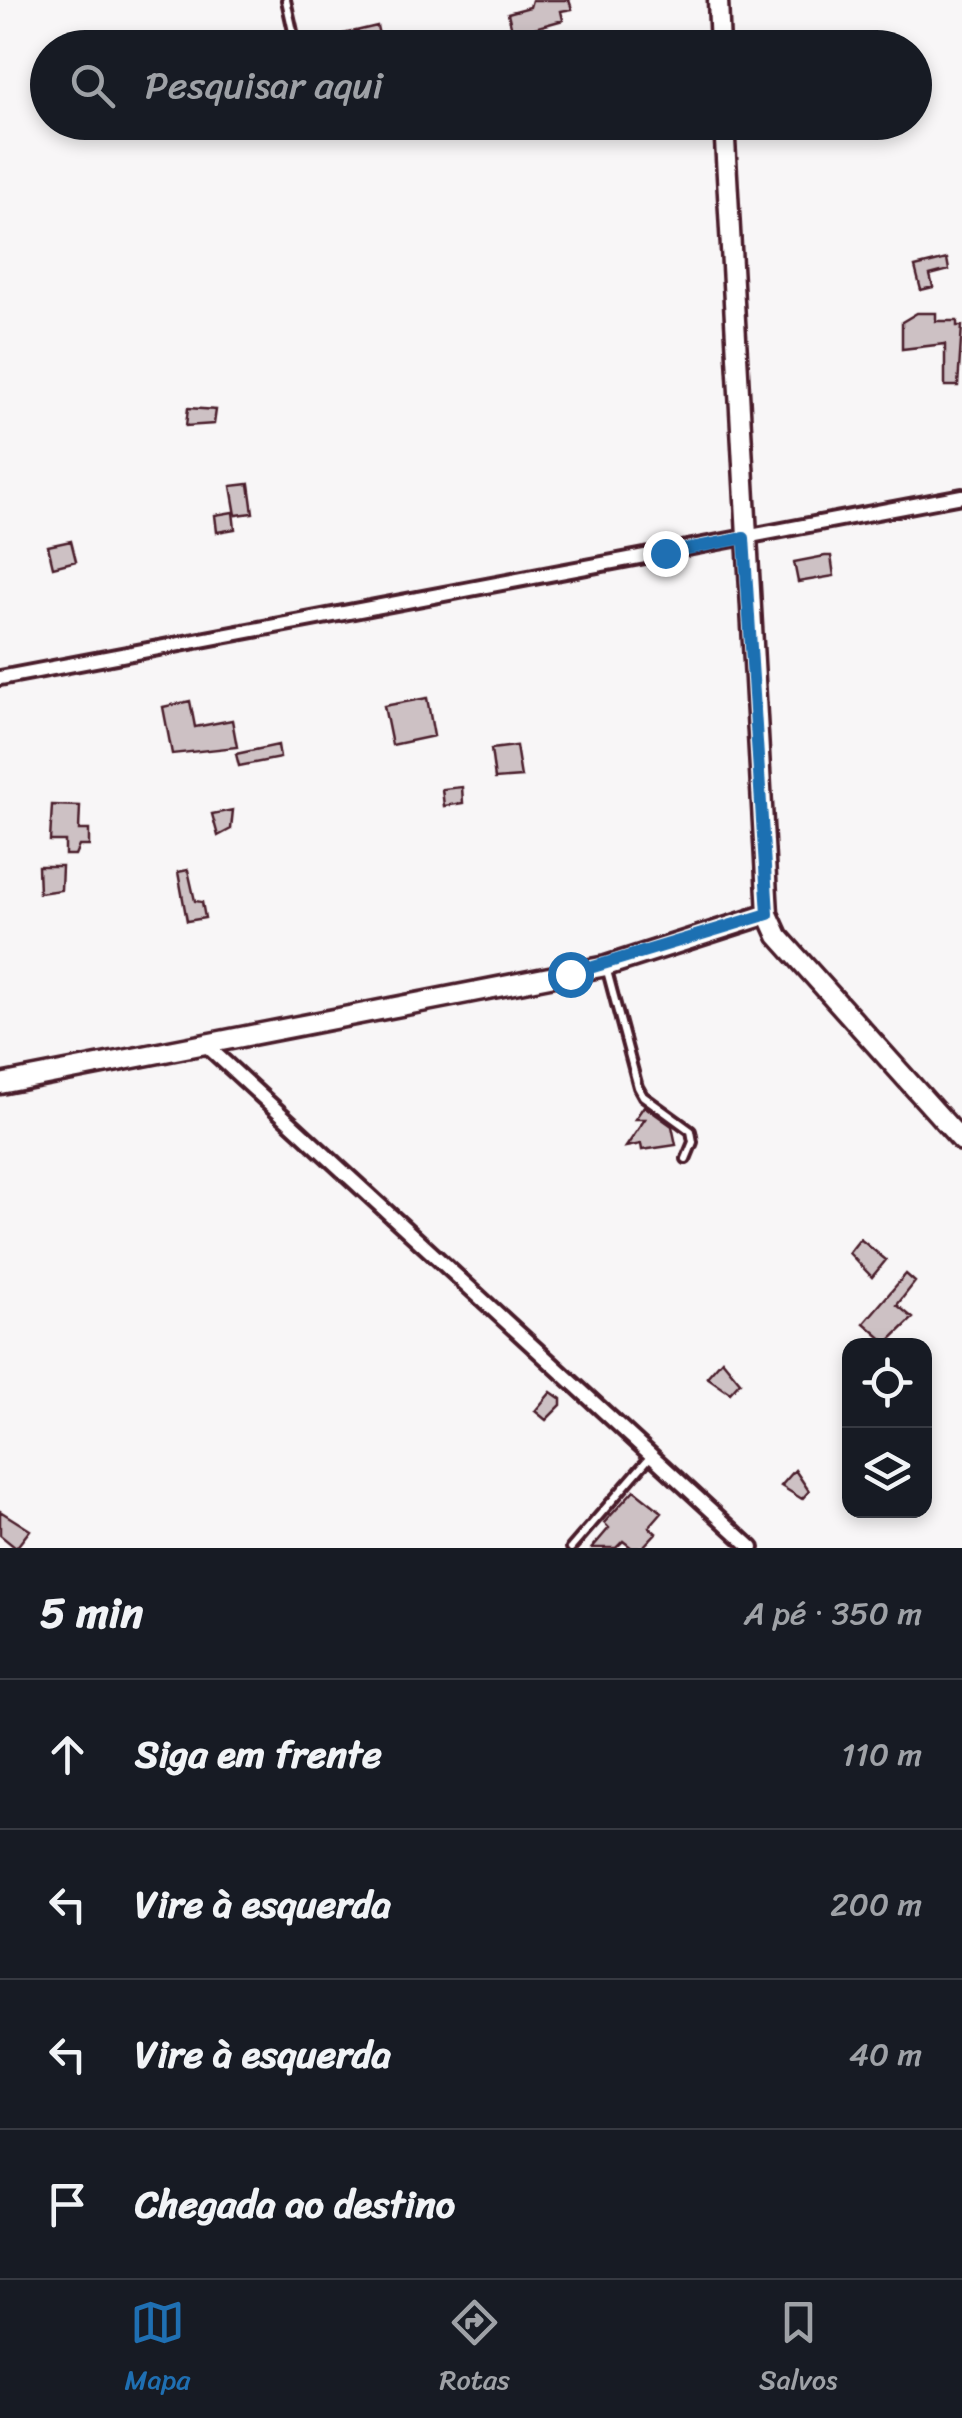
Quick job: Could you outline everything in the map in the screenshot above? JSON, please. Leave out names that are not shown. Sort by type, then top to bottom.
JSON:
[{"type":"street","points":[[718,0],[719,30]]},
{"type":"street","points":[[725,140],[744,538],[768,914],[778,936],[962,1141]]},
{"type":"street","points":[[0,678],[962,496]]},
{"type":"street","points":[[0,1084],[606,966],[768,914]]},
{"type":"street","points":[[208,1046],[752,1548]]},
{"type":"lane","points":[[286,0],[293,30]]},
{"type":"lane","points":[[606,966],[638,1087],[643,1096],[691,1131],[693,1142],[686,1159]]},
{"type":"lane","points":[[570,1548],[650,1456]]},
{"type":"building","points":[[532,0],[569,0],[572,9],[561,11],[563,20],[512,30],[508,13],[530,7]]},
{"type":"building","points":[[947,259],[949,270],[930,275],[933,287],[921,290],[915,267]]},
{"type":"building","points":[[917,313],[936,313],[936,321],[957,321],[957,326],[962,326],[958,386],[945,386],[945,344],[902,349],[902,322]]},
{"type":"building","points":[[188,408],[216,410],[214,424],[186,426]]},
{"type":"building","points":[[249,484],[253,513],[236,515],[231,486]]},
{"type":"building","points":[[233,512],[235,529],[217,532],[215,515]]},
{"type":"building","points":[[71,541],[76,561],[53,567],[48,546]]},
{"type":"building","points":[[831,556],[834,576],[798,582],[794,562]]},
{"type":"building","points":[[427,698],[434,736],[392,745],[384,706]]},
{"type":"building","points":[[190,701],[195,727],[232,720],[237,747],[172,754],[163,707]]},
{"type":"building","points":[[278,745],[280,758],[239,766],[236,754]]},
{"type":"building","points":[[516,746],[521,777],[495,779],[491,749]]},
{"type":"building","points":[[462,787],[463,803],[444,806],[442,789]]},
{"type":"building","points":[[52,805],[80,806],[79,830],[89,830],[89,846],[79,846],[75,855],[65,855],[65,841],[50,841]]},
{"type":"building","points":[[233,810],[231,829],[218,836],[212,814]]},
{"type":"building","points":[[38,866],[62,866],[61,890],[39,893]]},
{"type":"building","points":[[188,870],[195,901],[202,902],[205,918],[187,921],[178,872]]},
{"type":"building","points":[[644,1106],[672,1126],[676,1145],[642,1150],[641,1144],[626,1147],[645,1119],[635,1119]]},
{"type":"building","points":[[860,1239],[886,1260],[872,1277],[849,1253]]},
{"type":"building","points":[[906,1274],[915,1282],[897,1305],[913,1318],[892,1338],[881,1338],[864,1323]]},
{"type":"building","points":[[722,1360],[740,1382],[730,1393],[707,1377]]},
{"type":"building","points":[[551,1392],[561,1399],[561,1405],[546,1420],[535,1411]]},
{"type":"building","points":[[795,1470],[809,1491],[802,1499],[781,1486]]},
{"type":"building","points":[[634,1490],[662,1512],[649,1527],[656,1533],[642,1548],[632,1548],[623,1541],[616,1548],[592,1548],[609,1528],[604,1523]]},
{"type":"building","points":[[0,1511],[30,1530],[16,1548],[0,1535]]},
{"type":"route","points":[[570,974],[768,914],[744,538],[665,553]]}]
